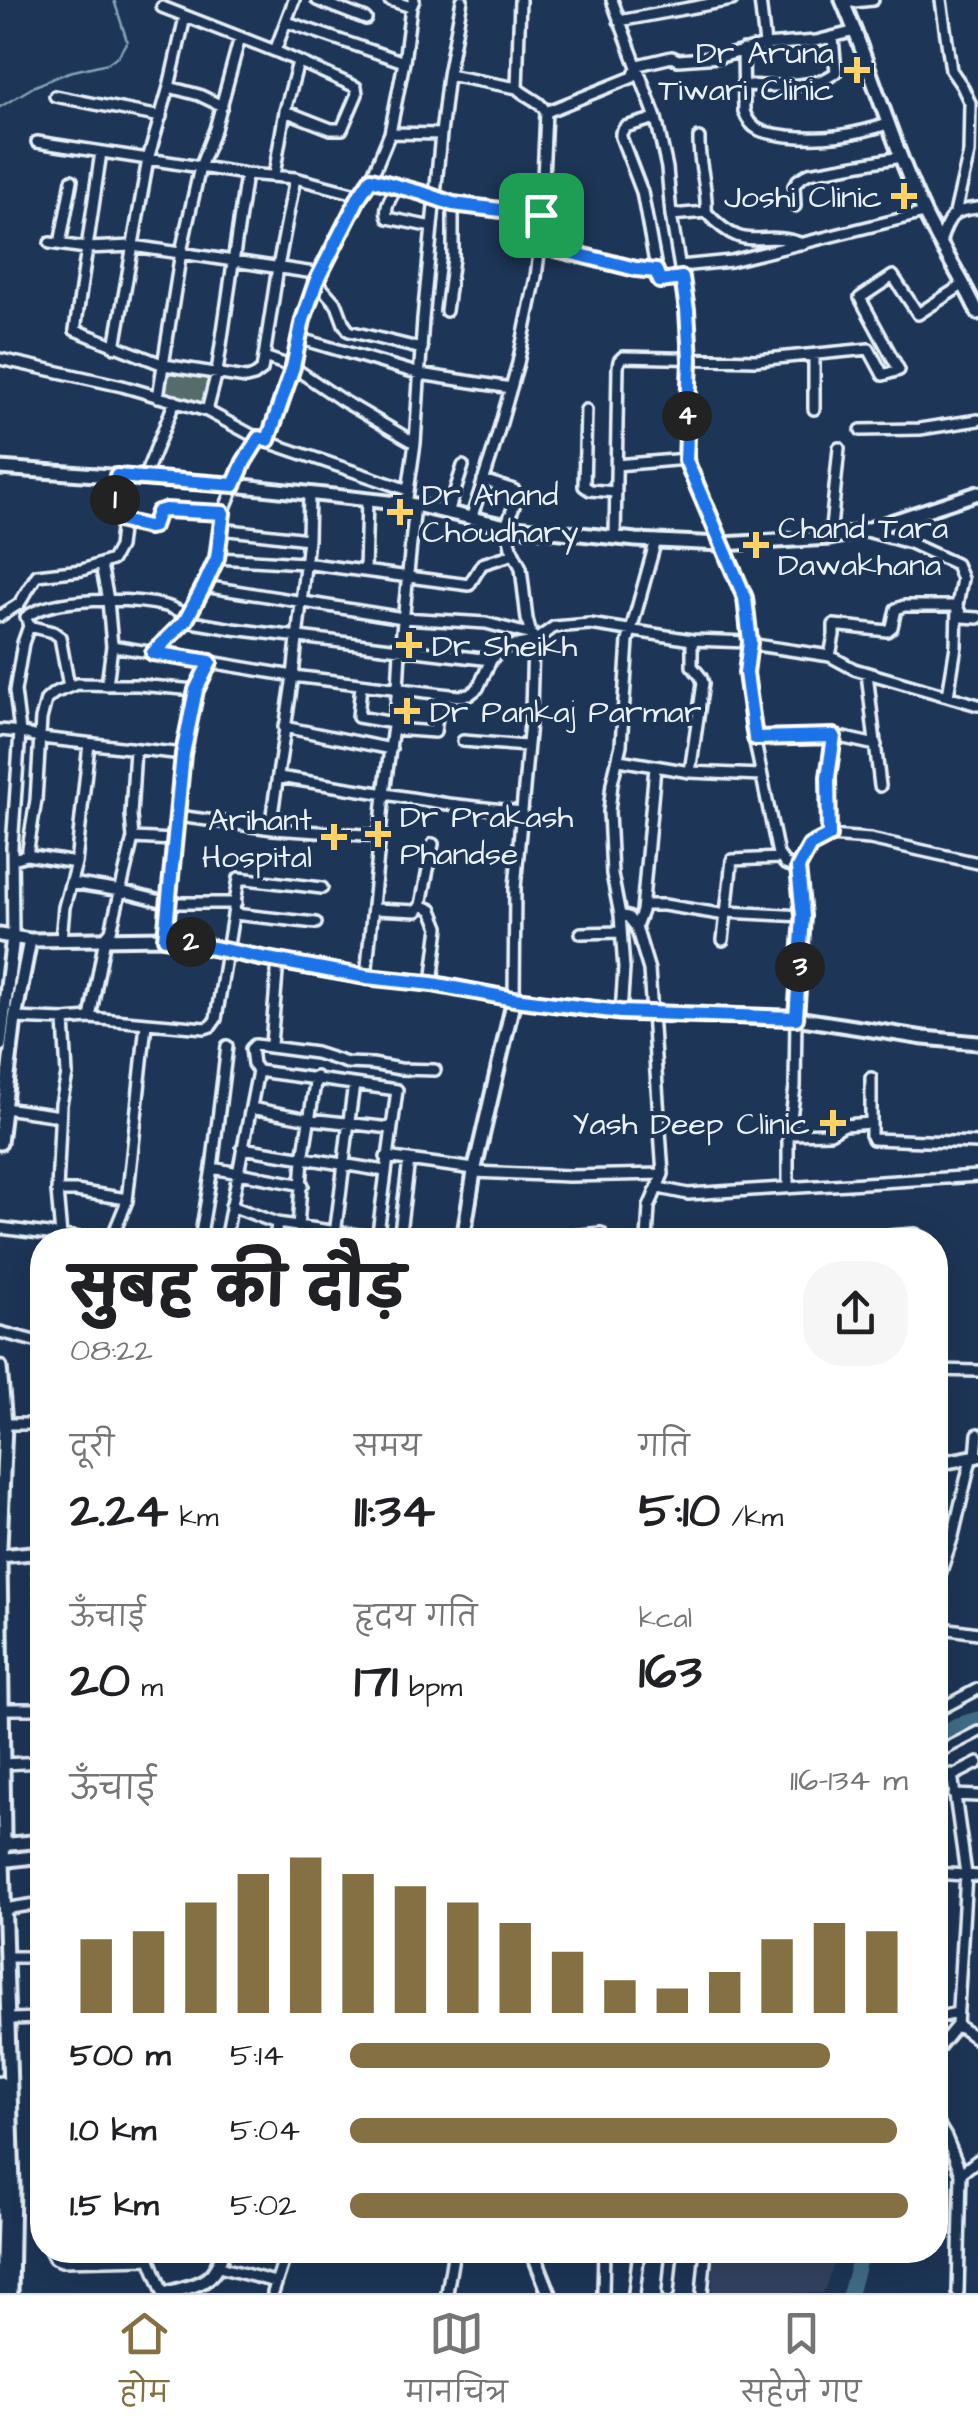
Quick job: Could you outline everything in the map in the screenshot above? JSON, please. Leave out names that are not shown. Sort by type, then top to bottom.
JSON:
[{"type":"main road","points":[[842,1],[924,213],[978,313]]},
{"type":"main road","points":[[0,468],[234,485],[410,505],[506,526],[722,544],[830,538],[978,493]]},
{"type":"main road","points":[[0,1046],[6,936],[30,940],[165,938],[366,977],[514,999],[620,1012],[796,1018],[978,1043]]},
{"type":"main road","points":[[0,1143],[15,1018],[30,940]]},
{"type":"main road","points":[[465,1228],[474,1171],[514,999]]},
{"type":"main road","points":[[0,1368],[1,1861],[13,2186],[11,2293]]},
{"type":"main road","points":[[948,1462],[975,1457]]},
{"type":"main road","points":[[0,1555],[30,1553]]},
{"type":"main road","points":[[2,1845],[30,1842]]},
{"type":"main road","points":[[1,1861],[30,1857]]},
{"type":"main road","points":[[0,2084],[2,2293]]},
{"type":"main road","points":[[166,2293],[204,2282],[220,2263]]},
{"type":"main road","points":[[537,2263],[548,2293]]},
{"type":"street","points":[[275,51],[294,0]]},
{"type":"street","points":[[317,0],[337,4],[366,19]]},
{"type":"street","points":[[153,653],[187,618],[217,558],[223,513],[244,462],[264,440],[293,367],[298,338],[318,278],[371,179],[390,132],[412,3],[389,0]]},
{"type":"street","points":[[366,977],[408,576],[408,490],[434,199],[448,75],[462,0]]},
{"type":"street","points":[[517,88],[520,0]]},
{"type":"street","points":[[612,0],[656,118],[667,168],[687,310],[690,360],[686,460],[745,598],[749,643],[746,673],[761,774],[778,854],[786,864],[798,868]]},
{"type":"street","points":[[619,22],[732,0]]},
{"type":"street","points":[[760,0],[766,45]]},
{"type":"street","points":[[842,1],[873,0]]},
{"type":"street","points":[[942,0],[951,70],[970,103],[970,152],[955,213]]},
{"type":"street","points":[[162,8],[356,86],[357,94],[342,129],[286,110]]},
{"type":"street","points":[[115,346],[148,159],[170,87],[185,16]]},
{"type":"street","points":[[286,22],[404,62]]},
{"type":"street","points":[[638,65],[672,58],[720,56],[856,31]]},
{"type":"street","points":[[158,397],[181,252],[200,166],[222,106],[240,38]]},
{"type":"street","points":[[742,85],[811,83],[832,77],[836,72],[833,38]]},
{"type":"street","points":[[743,50],[744,111],[755,130],[812,139],[854,135],[888,124]]},
{"type":"street","points":[[274,175],[298,62]]},
{"type":"street","points":[[546,112],[633,77],[638,65]]},
{"type":"street","points":[[448,75],[517,88],[542,104],[546,112],[540,245],[533,293],[511,388],[470,519]]},
{"type":"street","points":[[170,87],[222,106]]},
{"type":"street","points":[[55,96],[161,117]]},
{"type":"street","points":[[656,118],[625,128],[621,133],[642,192],[660,281],[682,278]]},
{"type":"street","points":[[390,132],[441,134]]},
{"type":"street","points":[[700,138],[706,212],[718,225],[738,238],[803,244]]},
{"type":"street","points":[[37,142],[295,178],[360,195]]},
{"type":"street","points":[[102,152],[75,330],[164,366],[246,378],[262,370],[295,178]]},
{"type":"street","points":[[795,206],[794,186],[803,176],[902,156]]},
{"type":"street","points":[[206,411],[217,372],[246,174]]},
{"type":"street","points":[[371,179],[453,204],[541,215]]},
{"type":"street","points":[[72,180],[55,243],[181,252],[278,267],[318,278],[338,305],[349,331],[422,349]]},
{"type":"street","points":[[396,186],[388,204],[388,218],[432,227]]},
{"type":"street","points":[[446,311],[453,258],[453,204]]},
{"type":"street","points":[[940,242],[955,213],[978,208]]},
{"type":"street","points":[[671,215],[706,212]]},
{"type":"street","points":[[680,266],[731,261],[924,213]]},
{"type":"street","points":[[540,245],[656,271]]},
{"type":"street","points":[[615,538],[620,358],[631,355],[756,360],[869,349],[882,375],[899,370],[860,298],[892,276],[918,314],[964,284]]},
{"type":"street","points":[[298,338],[420,374],[511,388]]},
{"type":"street","points":[[814,356],[814,409]]},
{"type":"street","points":[[264,357],[293,367],[415,444]]},
{"type":"street","points":[[0,359],[176,401],[206,411],[264,440],[408,490]]},
{"type":"street","points":[[144,478],[176,401]]},
{"type":"street","points":[[586,410],[584,486],[616,492]]},
{"type":"street","points":[[860,430],[920,429],[978,420]]},
{"type":"street","points":[[830,538],[838,448]]},
{"type":"street","points":[[616,465],[686,460]]},
{"type":"street","points":[[448,513],[464,466]]},
{"type":"street","points":[[0,616],[18,604],[37,575],[82,570],[112,560],[119,547],[122,521],[115,505],[117,476]]},
{"type":"street","points":[[484,480],[514,490],[517,502],[506,526],[521,568],[532,639],[532,694],[516,888],[514,999]]},
{"type":"street","points":[[272,829],[293,676],[310,494]]},
{"type":"street","points":[[365,570],[367,500]]},
{"type":"street","points":[[122,521],[148,527],[153,526],[158,512],[165,510],[223,513]]},
{"type":"street","points":[[221,529],[308,539]]},
{"type":"street","points":[[863,530],[910,543],[956,564],[962,579],[948,696]]},
{"type":"street","points":[[620,1012],[624,969],[609,841],[612,783],[619,760],[628,640],[656,540]]},
{"type":"street","points":[[217,558],[304,563],[470,586],[482,564],[514,554]]},
{"type":"street","points":[[101,565],[112,646],[106,685]]},
{"type":"street","points":[[204,586],[403,618],[486,623],[532,639]]},
{"type":"street","points":[[27,621],[43,608],[108,600],[170,606],[187,618],[234,629],[491,660]]},
{"type":"street","points":[[6,936],[20,732],[15,690],[27,621],[18,604]]},
{"type":"street","points":[[830,656],[834,625],[887,631],[892,628],[896,609],[904,606],[957,606]]},
{"type":"street","points":[[957,606],[962,617],[978,618]]},
{"type":"street","points":[[27,621],[60,638],[68,687]]},
{"type":"street","points":[[112,646],[293,676],[440,695],[470,695],[478,688],[491,660],[506,647],[554,627],[575,624],[830,656],[854,669],[978,705]]},
{"type":"street","points":[[690,772],[702,684],[692,666],[692,640]]},
{"type":"street","points":[[165,938],[183,754],[196,690],[210,662]]},
{"type":"street","points":[[868,673],[880,786]]},
{"type":"street","points":[[27,855],[46,700],[77,684],[196,690]]},
{"type":"street","points":[[361,685],[358,716],[435,732],[440,695]]},
{"type":"street","points":[[284,726],[391,749]]},
{"type":"street","points":[[0,730],[183,754]]},
{"type":"street","points":[[755,738],[834,736],[876,745]]},
{"type":"street","points":[[829,836],[828,777],[834,736]]},
{"type":"street","points":[[463,741],[526,746]]},
{"type":"street","points":[[61,940],[64,908],[76,862],[89,744]]},
{"type":"street","points":[[90,1018],[104,938],[111,930],[133,838],[134,749]]},
{"type":"street","points":[[619,760],[690,772],[761,774]]},
{"type":"street","points":[[636,928],[641,917],[655,766]]},
{"type":"street","points":[[280,777],[522,812]]},
{"type":"street","points":[[178,816],[272,829],[380,836]]},
{"type":"street","points":[[788,1187],[803,916],[798,868],[810,846],[829,836],[870,840],[978,863]]},
{"type":"street","points":[[133,838],[174,840]]},
{"type":"street","points":[[374,909],[415,912],[421,905],[433,844]]},
{"type":"street","points":[[13,859],[27,855],[76,862]]},
{"type":"street","points":[[722,940],[732,860],[781,858]]},
{"type":"street","points":[[15,1018],[90,1018],[205,1028],[214,1023],[239,878],[322,888]]},
{"type":"street","points":[[70,883],[169,904],[235,909],[316,924]]},
{"type":"street","points":[[642,906],[664,904],[726,914],[803,916]]},
{"type":"street","points":[[421,905],[432,910],[439,927],[432,984]]},
{"type":"street","points":[[620,916],[628,917],[636,928],[649,970],[663,1174],[652,1196],[648,1228]]},
{"type":"street","points":[[581,932],[621,932]]},
{"type":"street","points":[[268,1046],[278,961]]},
{"type":"street","points":[[60,1228],[56,1191],[60,1116],[67,1074],[64,1020]]},
{"type":"street","points":[[116,1228],[127,1199],[146,1024]]},
{"type":"street","points":[[226,1228],[258,1071],[251,1049],[255,1045],[347,1063],[436,1070]]},
{"type":"street","points":[[202,1228],[228,1046]]},
{"type":"street","points":[[258,1071],[396,1090],[378,1228]]},
{"type":"street","points":[[298,1227],[316,1078]]},
{"type":"street","points":[[871,1078],[871,1138],[978,1143]]},
{"type":"street","points":[[336,1228],[354,1085]]},
{"type":"street","points":[[4,1108],[60,1116]]},
{"type":"street","points":[[251,1108],[390,1128]]},
{"type":"street","points":[[789,1134],[830,1133],[844,1124],[870,1123]]},
{"type":"street","points":[[242,1148],[385,1172]]},
{"type":"street","points":[[386,1158],[474,1171],[569,1176],[663,1174]]},
{"type":"street","points":[[400,1228],[409,1160]]},
{"type":"street","points":[[212,1168],[303,1185]]},
{"type":"street","points":[[659,1188],[688,1194],[978,1176]]},
{"type":"street","points":[[56,1191],[76,1190],[127,1199]]},
{"type":"street","points":[[231,1206],[302,1228]]},
{"type":"street","points":[[276,1228],[277,1223]]},
{"type":"street","points":[[0,1228],[30,1232]]},
{"type":"street","points":[[0,1332],[30,1340]]},
{"type":"street","points":[[948,1370],[978,1371]]},
{"type":"street","points":[[3,1424],[30,1424]]},
{"type":"street","points":[[948,1548],[978,1434]]},
{"type":"street","points":[[948,1628],[978,1633]]},
{"type":"street","points":[[948,1705],[978,1689]]},
{"type":"street","points":[[2,1709],[30,1709]]},
{"type":"street","points":[[948,1747],[978,1732]]},
{"type":"street","points":[[2,1764],[30,1763]]},
{"type":"street","points":[[948,1777],[978,1763]]},
{"type":"street","points":[[948,2032],[957,2019],[966,1874],[952,1774]]},
{"type":"street","points":[[954,1795],[978,1796]]},
{"type":"street","points":[[948,1874],[978,1876]]},
{"type":"street","points":[[4,1909],[30,1905]]},
{"type":"street","points":[[6,1957],[30,1957]]},
{"type":"street","points":[[9,2019],[30,2018]]},
{"type":"street","points":[[948,2019],[957,2019],[978,2040]]},
{"type":"street","points":[[948,2142],[961,2173],[958,2293]]},
{"type":"street","points":[[961,2173],[978,2160]]},
{"type":"street","points":[[154,2263],[166,2293]]},
{"type":"street","points":[[219,2267],[274,2288],[283,2263]]},
{"type":"street","points":[[447,2293],[452,2263]]},
{"type":"street","points":[[603,2293],[604,2263]]},
{"type":"street","points":[[634,2293],[637,2263]]},
{"type":"street","points":[[668,2293],[671,2263]]},
{"type":"street","points":[[702,2293],[705,2263]]},
{"type":"shaded area","points":[[713,2263],[834,2263],[823,2293],[712,2293]]},
{"type":"green space","points":[[170,372],[212,378],[203,409],[163,396]]},
{"type":"waterway","points":[[0,107],[35,86],[69,72],[108,63],[119,55],[127,41],[114,0]]},
{"type":"waterway","points":[[948,1730],[978,1719]]},
{"type":"waterway","points":[[850,2293],[858,2263]]},
{"type":"place","name":"Dr Aruna Tiwari Clinic","points":[[857,70]]},
{"type":"place","name":"Joshi Clinic","points":[[904,196]]},
{"type":"place","name":"Dr Anand Choudhary","points":[[400,512]]},
{"type":"place","name":"Chand Tara Dawakhana","points":[[756,545]]},
{"type":"place","name":"Dr Sheikh","points":[[409,645]]},
{"type":"place","name":"Dr Pankaj Parmar","points":[[407,711]]},
{"type":"place","name":"Dr Prakash Phandse","points":[[378,834]]},
{"type":"place","name":"Arihant Hospital","points":[[334,837]]},
{"type":"place","name":"Yash Deep Clinic","points":[[833,1123]]},
{"type":"route","points":[[371,179],[453,204],[541,215],[540,245],[656,271],[658,279],[664,282],[682,278],[690,360],[686,460],[745,598],[750,642],[746,673],[755,738],[834,736],[828,777],[829,836],[810,846],[798,868],[803,916],[796,1018],[620,1012],[514,999],[366,977],[165,938],[183,754],[196,690],[210,662],[153,653],[186,620],[204,586],[217,558],[223,513],[165,510],[158,512],[153,526],[148,527],[122,521],[115,505],[117,476],[234,485],[259,438],[268,440],[316,282],[371,179]]}]
